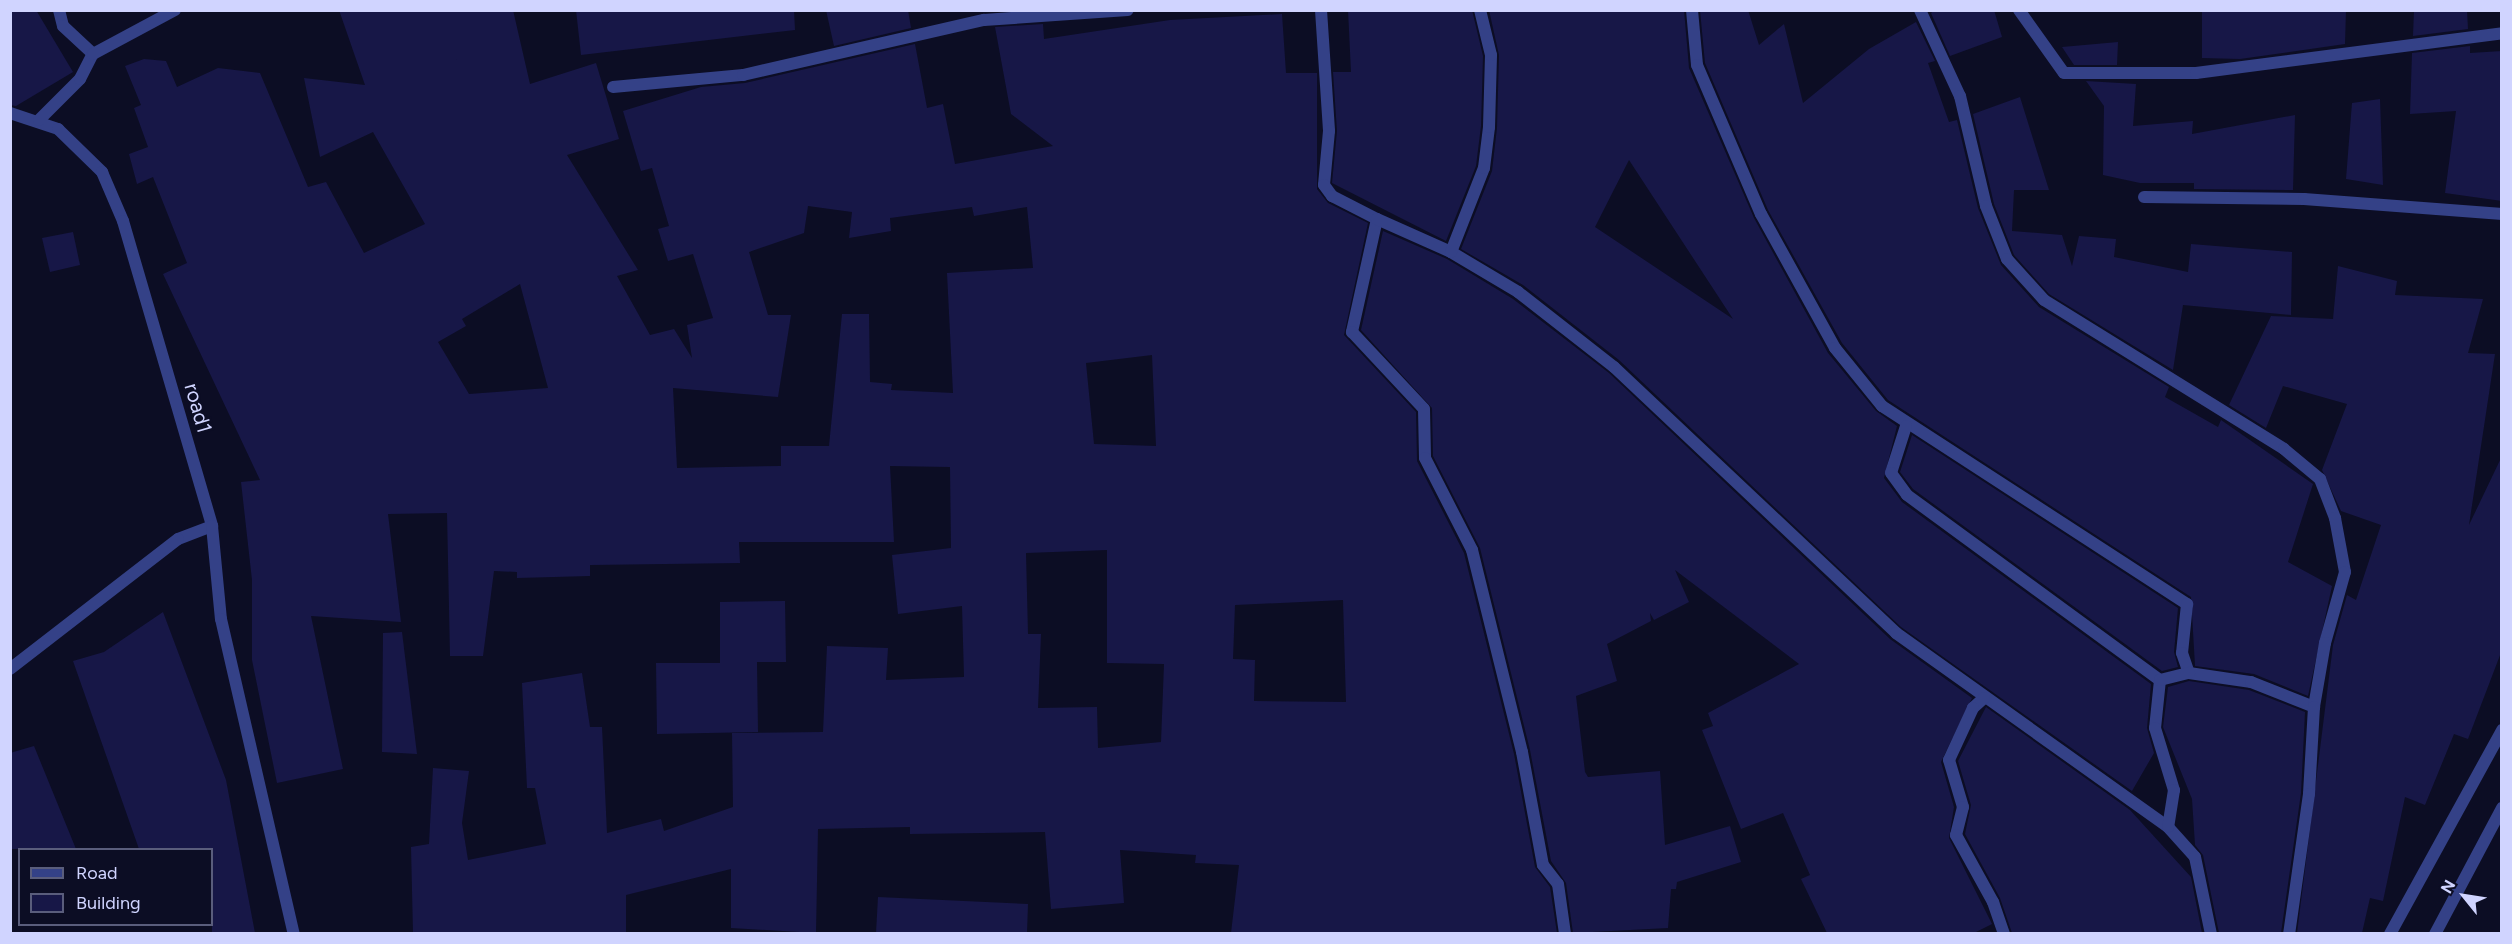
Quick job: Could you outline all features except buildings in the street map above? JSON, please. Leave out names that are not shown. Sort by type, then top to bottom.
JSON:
[{"type":"street","points":[[59,10],[63,26],[93,54]]},
{"type":"street","points":[[39,120],[80,79],[93,54],[175,10]]},
{"type":"street","points":[[613,87],[743,75],[984,20],[1128,10]]},
{"type":"street","points":[[1451,252],[1485,168],[1491,55],[1480,10]]},
{"type":"street","points":[[1692,10],[1697,65],[1761,214],[1835,348],[1906,426],[1996,477],[2187,604],[2182,653],[2189,673]]},
{"type":"street","points":[[1920,10],[1960,96],[1986,206],[2007,258],[2044,300],[2284,449],[2320,479],[2335,518],[2345,572],[2325,643],[2314,707],[2309,794],[2289,933]]},
{"type":"street","points":[[2019,10],[2064,73],[2196,73],[2502,33]]},
{"type":"street","points":[[1317,11],[1329,131],[1324,185],[1332,196],[1451,252],[1518,292],[1614,367],[1896,633],[1984,698],[2168,827],[2195,858],[2211,933]]},
{"type":"street","name":"road1","points":[[10,112],[39,120],[58,129],[102,172],[123,222],[212,526],[221,619],[294,933]]},
{"type":"street","points":[[2144,197],[2304,199],[2502,214]]},
{"type":"street","points":[[1377,219],[1352,332],[1424,409],[1425,458],[1472,550],[1522,752],[1543,865],[1558,884],[1565,933]]},
{"type":"street","points":[[1906,426],[1891,473],[1907,495],[2160,680],[2189,673],[2251,682],[2314,707]]},
{"type":"street","points":[[10,669],[178,539],[212,526]]},
{"type":"street","points":[[2160,680],[2155,728],[2174,790],[2168,827]]},
{"type":"street","points":[[1984,698],[1973,708],[1949,760],[1964,807],[1956,835],[1993,902],[2004,933]]},
{"type":"street","points":[[2390,933],[2502,730]]},
{"type":"street","points":[[2435,933],[2502,808]]}]
